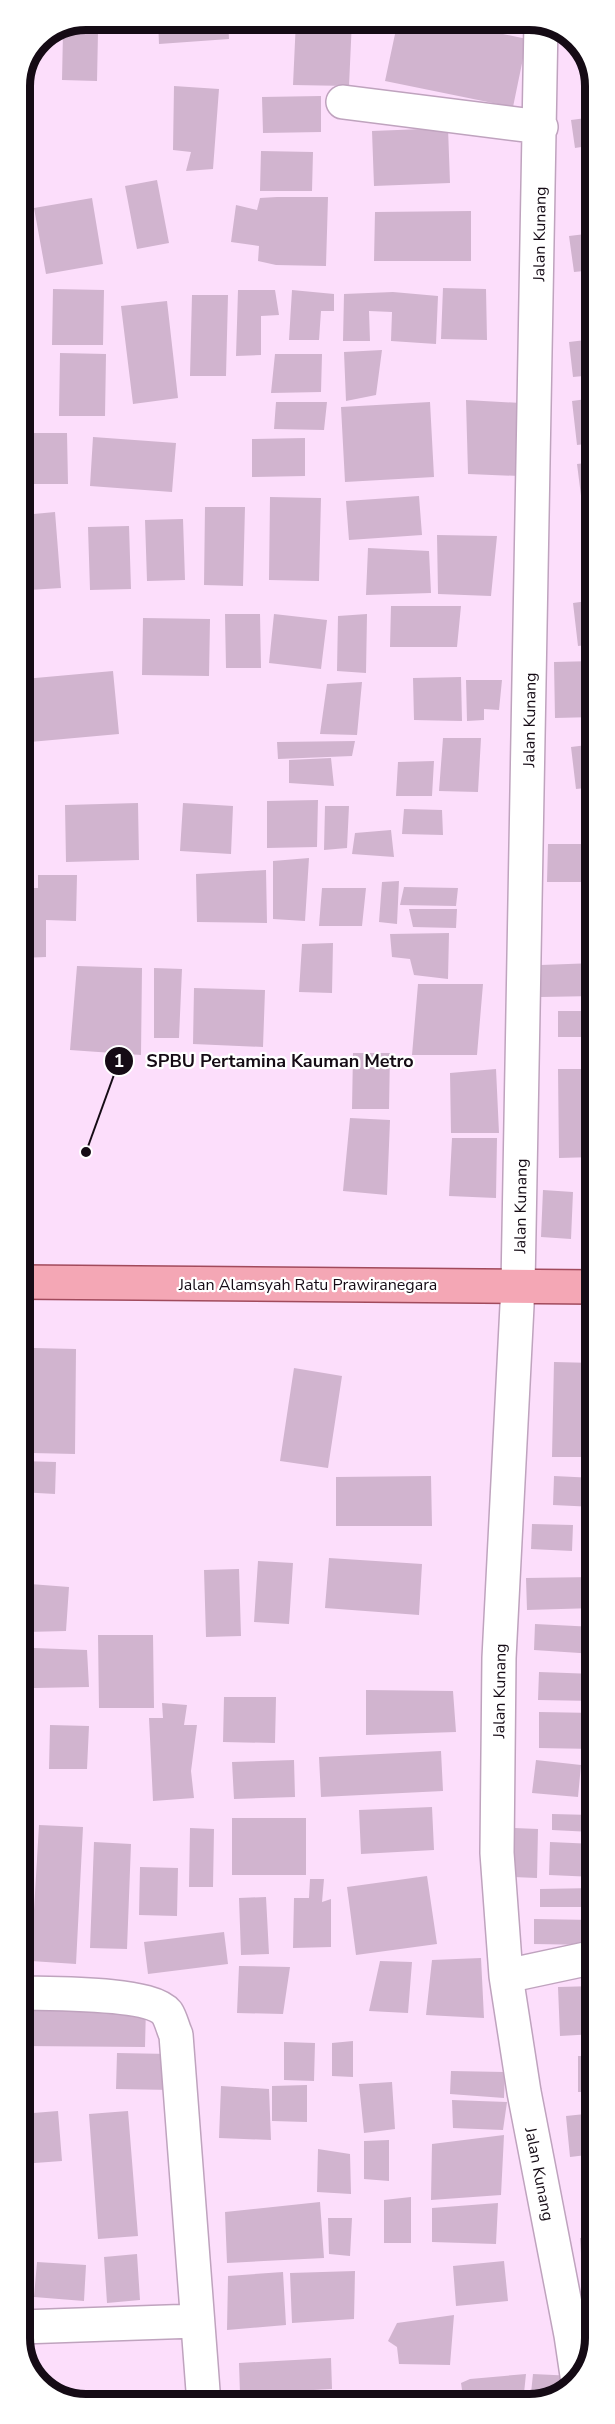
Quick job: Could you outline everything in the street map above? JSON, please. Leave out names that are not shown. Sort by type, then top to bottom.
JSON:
[{"type":"main road","name":"Jalan Alamsyah Ratu Prawiranegara","points":[[30,1282],[585,1287]]},
{"type":"street","name":"Jalan Kunang","points":[[542,32],[518,1286],[499,1658],[497,1853],[506,1976],[524,2092],[576,2369]]},
{"type":"street","points":[[343,102],[541,127]]},
{"type":"street","points":[[506,1976],[585,1959]]},
{"type":"street","points":[[30,1993],[105,1996],[149,2002],[167,2013],[176,2035],[203,2394]]},
{"type":"street","points":[[30,2327],[196,2321]]},
{"type":"building","points":[[158,30],[229,30],[229,39],[159,44]]},
{"type":"building","points":[[296,30],[352,30],[349,86],[293,85]]},
{"type":"building","points":[[396,30],[484,30],[527,39],[513,107],[385,81]]},
{"type":"building","points":[[71,32],[98,32],[97,81],[62,80],[63,35]]},
{"type":"building","points":[[174,86],[219,89],[213,169],[186,171],[191,152],[173,150]]},
{"type":"building","points":[[321,96],[321,132],[263,133],[262,97]]},
{"type":"building","points":[[585,118],[585,146],[575,148],[571,120]]},
{"type":"building","points":[[448,128],[450,183],[374,186],[372,131]]},
{"type":"building","points":[[261,151],[313,152],[312,191],[260,191]]},
{"type":"building","points":[[157,180],[169,243],[137,249],[125,186]]},
{"type":"building","points":[[328,197],[326,266],[276,265],[258,261],[259,246],[231,242],[236,205],[257,210],[260,198]]},
{"type":"building","points":[[92,198],[103,264],[46,274],[34,208]]},
{"type":"building","points":[[471,211],[471,261],[374,261],[375,212]]},
{"type":"building","points":[[585,234],[585,271],[574,272],[569,236]]},
{"type":"building","points":[[443,288],[486,289],[487,340],[441,339]]},
{"type":"building","points":[[53,289],[104,290],[103,345],[52,345]]},
{"type":"building","points":[[238,290],[275,290],[279,315],[261,316],[261,355],[236,356]]},
{"type":"building","points":[[292,290],[334,294],[334,311],[321,311],[319,340],[289,340]]},
{"type":"building","points":[[393,292],[438,296],[436,344],[391,341],[392,312],[369,311],[370,341],[343,341],[344,294]]},
{"type":"building","points":[[192,295],[228,295],[226,376],[190,376]]},
{"type":"building","points":[[167,301],[178,398],[133,404],[121,306]]},
{"type":"building","points":[[585,340],[585,376],[573,377],[569,342]]},
{"type":"building","points":[[382,350],[376,395],[346,401],[344,352]]},
{"type":"building","points":[[60,353],[106,354],[105,416],[59,416]]},
{"type":"building","points":[[275,354],[322,354],[321,392],[271,393]]},
{"type":"building","points":[[585,399],[585,444],[577,445],[572,401]]},
{"type":"building","points":[[466,400],[521,403],[519,476],[468,474]]},
{"type":"building","points":[[276,402],[327,402],[324,430],[274,429]]},
{"type":"building","points":[[430,402],[434,477],[345,482],[341,407]]},
{"type":"building","points":[[30,433],[67,433],[68,484],[30,484]]},
{"type":"building","points":[[93,437],[176,443],[172,492],[90,486]]},
{"type":"building","points":[[305,438],[305,476],[252,477],[252,439]]},
{"type":"building","points":[[585,463],[585,527],[577,464]]},
{"type":"building","points":[[419,496],[422,535],[349,540],[346,501]]},
{"type":"building","points":[[270,497],[321,498],[319,581],[269,580]]},
{"type":"building","points":[[205,507],[245,507],[243,586],[204,585]]},
{"type":"building","points":[[55,512],[61,588],[30,590],[30,514]]},
{"type":"building","points":[[183,519],[185,580],[147,581],[145,520]]},
{"type":"building","points":[[129,526],[131,589],[90,590],[88,527]]},
{"type":"building","points":[[437,535],[497,536],[491,596],[438,594]]},
{"type":"building","points":[[368,548],[429,551],[431,593],[366,595]]},
{"type":"building","points":[[583,553],[585,553],[585,576],[583,576]]},
{"type":"building","points":[[585,601],[585,645],[578,646],[573,603]]},
{"type":"building","points":[[391,606],[461,606],[457,647],[390,647]]},
{"type":"building","points":[[225,614],[260,614],[261,668],[226,668]]},
{"type":"building","points":[[274,614],[327,620],[321,669],[269,663]]},
{"type":"building","points":[[367,614],[366,673],[337,671],[338,616]]},
{"type":"building","points":[[143,618],[210,619],[209,676],[142,675]]},
{"type":"building","points":[[585,661],[585,717],[555,718],[554,662]]},
{"type":"building","points":[[113,671],[119,734],[30,742],[30,678]]},
{"type":"building","points":[[461,677],[462,721],[414,720],[413,678]]},
{"type":"building","points":[[466,680],[502,680],[499,710],[484,709],[484,720],[467,721]]},
{"type":"building","points":[[362,682],[357,735],[320,734],[327,684]]},
{"type":"building","points":[[443,738],[481,738],[478,792],[439,791]]},
{"type":"building","points":[[355,741],[352,756],[278,759],[277,742]]},
{"type":"building","points":[[585,745],[585,788],[576,789],[571,747]]},
{"type":"building","points":[[331,758],[334,786],[289,783],[289,760]]},
{"type":"building","points":[[434,761],[432,796],[396,796],[398,762]]},
{"type":"building","points":[[318,800],[317,847],[267,848],[267,801]]},
{"type":"building","points":[[138,803],[139,860],[66,862],[65,805]]},
{"type":"building","points":[[183,803],[233,806],[231,854],[180,851]]},
{"type":"building","points":[[325,806],[349,806],[347,848],[324,850]]},
{"type":"building","points":[[404,809],[442,810],[443,835],[402,834]]},
{"type":"building","points":[[391,830],[394,857],[352,854],[355,833]]},
{"type":"building","points":[[548,844],[585,844],[585,882],[547,882]]},
{"type":"building","points":[[309,858],[305,921],[273,919],[273,861]]},
{"type":"building","points":[[266,870],[267,923],[197,922],[196,874]]},
{"type":"building","points":[[38,875],[77,875],[76,921],[46,920],[46,957],[30,958],[30,888],[38,888]]},
{"type":"building","points":[[399,881],[397,924],[379,922],[382,882]]},
{"type":"building","points":[[404,887],[458,888],[456,906],[400,905]]},
{"type":"building","points":[[322,888],[366,888],[362,926],[319,926]]},
{"type":"building","points":[[409,909],[457,909],[456,928],[413,927]]},
{"type":"building","points":[[449,933],[448,979],[414,975],[410,959],[392,957],[390,934]]},
{"type":"building","points":[[333,943],[332,993],[299,992],[302,944]]},
{"type":"building","points":[[585,963],[585,996],[541,997],[541,965]]},
{"type":"building","points":[[77,966],[142,968],[141,1055],[70,1050]]},
{"type":"building","points":[[154,968],[182,969],[179,1038],[154,1038]]},
{"type":"building","points":[[418,984],[483,984],[477,1055],[412,1055]]},
{"type":"building","points":[[194,988],[265,990],[263,1047],[193,1044]]},
{"type":"building","points":[[558,1011],[585,1011],[585,1037],[558,1037]]},
{"type":"building","points":[[353,1053],[390,1053],[389,1109],[352,1109]]},
{"type":"building","points":[[496,1069],[499,1133],[451,1133],[450,1073]]},
{"type":"building","points":[[558,1069],[585,1069],[585,1157],[559,1158]]},
{"type":"building","points":[[350,1118],[390,1120],[387,1195],[343,1191]]},
{"type":"building","points":[[452,1138],[497,1138],[496,1198],[449,1196]]},
{"type":"building","points":[[543,1190],[573,1192],[571,1239],[541,1237]]},
{"type":"building","points":[[34,1348],[76,1349],[75,1454],[32,1453]]},
{"type":"building","points":[[554,1362],[585,1363],[585,1457],[552,1457]]},
{"type":"building","points":[[294,1368],[342,1376],[328,1468],[280,1461]]},
{"type":"building","points":[[30,1461],[56,1462],[55,1494],[30,1493]]},
{"type":"building","points":[[431,1476],[432,1526],[336,1526],[336,1477]]},
{"type":"building","points":[[554,1476],[585,1478],[585,1507],[553,1505]]},
{"type":"building","points":[[532,1524],[573,1525],[572,1551],[531,1549]]},
{"type":"building","points":[[329,1558],[422,1564],[419,1615],[325,1608]]},
{"type":"building","points":[[258,1561],[293,1563],[289,1624],[254,1622]]},
{"type":"building","points":[[239,1569],[241,1636],[206,1637],[204,1570]]},
{"type":"building","points":[[585,1577],[585,1608],[527,1610],[526,1578]]},
{"type":"building","points":[[30,1584],[69,1587],[66,1631],[30,1632]]},
{"type":"building","points":[[535,1624],[585,1626],[585,1653],[534,1650]]},
{"type":"building","points":[[98,1635],[153,1635],[154,1708],[99,1708]]},
{"type":"building","points":[[34,1648],[87,1650],[89,1687],[34,1688]]},
{"type":"building","points":[[539,1672],[585,1674],[585,1701],[538,1700]]},
{"type":"building","points":[[366,1690],[453,1691],[456,1732],[366,1735]]},
{"type":"building","points":[[224,1697],[276,1697],[275,1743],[223,1742]]},
{"type":"building","points":[[162,1703],[187,1705],[184,1725],[197,1725],[191,1771],[194,1798],[153,1801],[149,1718],[163,1718]]},
{"type":"building","points":[[539,1712],[585,1713],[585,1749],[539,1748]]},
{"type":"building","points":[[50,1725],[89,1726],[87,1769],[49,1769]]},
{"type":"building","points":[[441,1751],[443,1791],[321,1797],[319,1757]]},
{"type":"building","points":[[294,1760],[295,1797],[234,1799],[232,1762]]},
{"type":"building","points":[[536,1760],[581,1765],[578,1797],[532,1793]]},
{"type":"building","points":[[432,1807],[434,1850],[361,1854],[359,1810]]},
{"type":"building","points":[[552,1814],[585,1815],[585,1832],[552,1830]]},
{"type":"building","points":[[232,1818],[306,1818],[306,1875],[232,1875]]},
{"type":"building","points":[[39,1825],[83,1827],[76,1964],[31,1961]]},
{"type":"building","points":[[190,1828],[214,1829],[213,1887],[189,1887]]},
{"type":"building","points":[[514,1828],[538,1829],[537,1878],[513,1877]]},
{"type":"building","points":[[94,1842],[131,1844],[127,1949],[90,1948]]},
{"type":"building","points":[[550,1842],[585,1844],[585,1877],[549,1875]]},
{"type":"building","points":[[140,1867],[178,1868],[177,1916],[139,1915]]},
{"type":"building","points":[[427,1876],[437,1944],[356,1955],[347,1887]]},
{"type":"building","points":[[310,1879],[324,1879],[322,1902],[331,1899],[331,1947],[293,1948],[294,1898],[309,1898]]},
{"type":"building","points":[[585,1888],[585,1907],[540,1907],[540,1889]]},
{"type":"building","points":[[266,1897],[269,1954],[241,1955],[239,1898]]},
{"type":"building","points":[[534,1919],[585,1920],[585,1945],[534,1944]]},
{"type":"building","points":[[224,1932],[228,1964],[148,1974],[144,1942]]},
{"type":"building","points":[[481,1958],[484,2018],[426,2015],[432,1960]]},
{"type":"building","points":[[380,1961],[412,1962],[408,2013],[369,2011]]},
{"type":"building","points":[[239,1966],[290,1967],[283,2014],[237,2013]]},
{"type":"building","points":[[585,1986],[585,2035],[560,2036],[558,1987]]},
{"type":"building","points":[[30,2006],[146,2006],[145,2047],[30,2046]]},
{"type":"building","points":[[353,2041],[353,2077],[332,2076],[332,2043]]},
{"type":"building","points":[[284,2042],[315,2043],[314,2081],[284,2080]]},
{"type":"building","points":[[117,2053],[170,2054],[173,2090],[116,2089]]},
{"type":"building","points":[[578,2056],[585,2056],[585,2092],[578,2092]]},
{"type":"building","points":[[451,2071],[505,2072],[504,2098],[450,2094]]},
{"type":"building","points":[[392,2082],[395,2129],[364,2133],[359,2084]]},
{"type":"building","points":[[307,2085],[307,2122],[272,2121],[272,2086]]},
{"type":"building","points":[[221,2086],[269,2089],[271,2140],[219,2138]]},
{"type":"building","points":[[452,2100],[507,2102],[503,2130],[453,2128]]},
{"type":"building","points":[[58,2111],[62,2161],[30,2163],[30,2113]]},
{"type":"building","points":[[128,2111],[138,2236],[98,2239],[89,2114]]},
{"type":"building","points":[[585,2114],[585,2155],[570,2157],[566,2116]]},
{"type":"building","points":[[504,2135],[501,2195],[431,2200],[432,2144]]},
{"type":"building","points":[[389,2140],[389,2181],[364,2179],[364,2141]]},
{"type":"building","points":[[318,2149],[350,2154],[351,2194],[317,2192]]},
{"type":"building","points":[[411,2197],[411,2243],[384,2243],[384,2200]]},
{"type":"building","points":[[320,2202],[324,2258],[227,2263],[225,2212]]},
{"type":"building","points":[[498,2203],[496,2244],[432,2242],[432,2208]]},
{"type":"building","points":[[328,2218],[352,2218],[350,2256],[329,2254]]},
{"type":"building","points":[[580,2238],[585,2238],[585,2284],[583,2284]]},
{"type":"building","points":[[137,2254],[140,2300],[107,2303],[104,2257]]},
{"type":"building","points":[[504,2261],[508,2301],[456,2306],[453,2266]]},
{"type":"building","points":[[37,2262],[86,2265],[84,2301],[34,2297]]},
{"type":"building","points":[[355,2271],[354,2319],[292,2323],[290,2273]]},
{"type":"building","points":[[283,2272],[286,2325],[227,2330],[228,2276]]},
{"type":"building","points":[[454,2315],[450,2365],[399,2364],[397,2347],[388,2341],[397,2323]]},
{"type":"building","points":[[331,2358],[332,2389],[240,2394],[239,2363]]},
{"type":"building","points":[[526,2374],[524,2394],[463,2394],[461,2383],[470,2379]]},
{"type":"building","points":[[533,2374],[570,2376],[557,2387],[531,2394]]},
{"type":"place","name":"SPBU Pertamina Kauman Metro","points":[[86,1152]]}]
